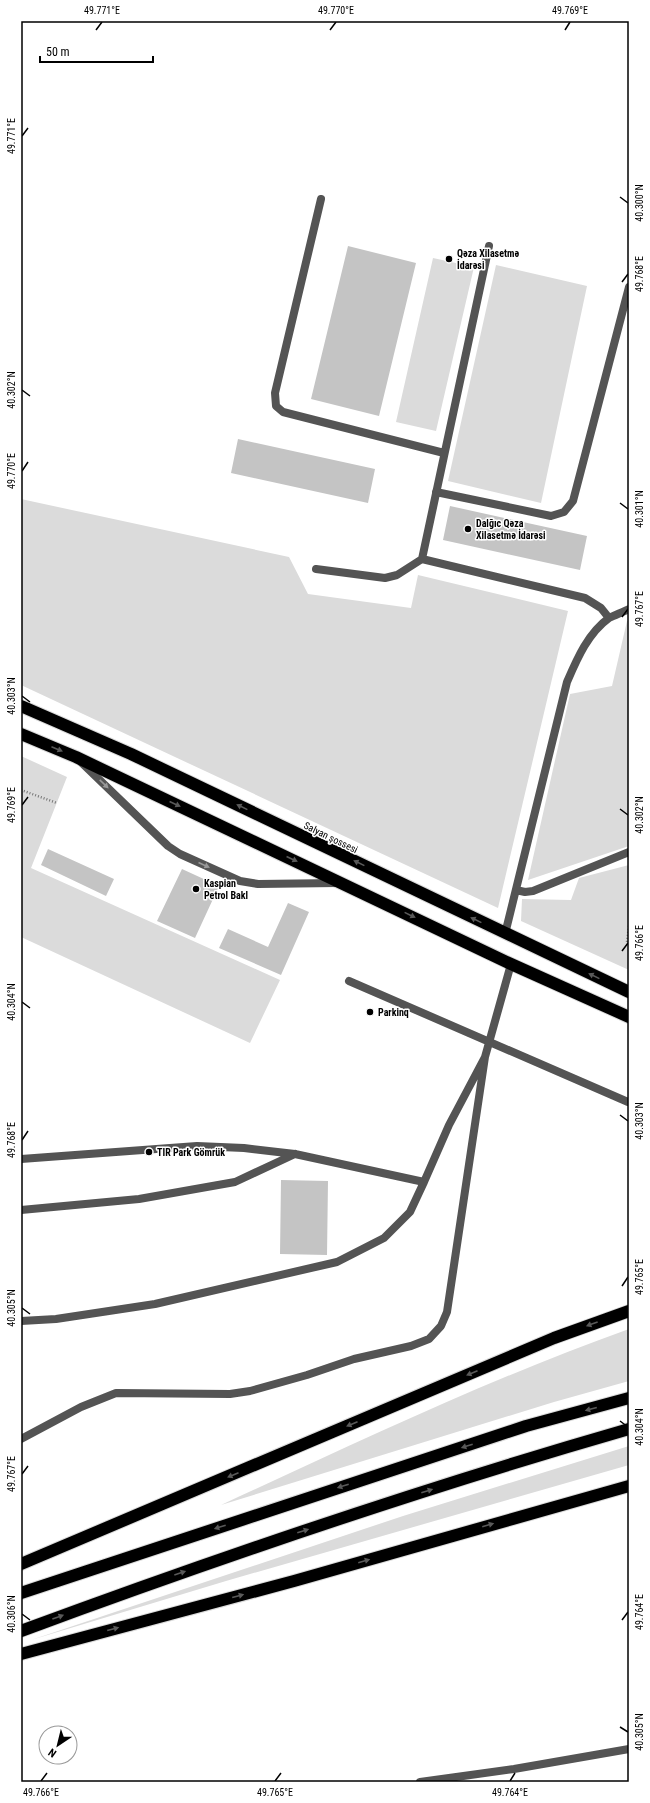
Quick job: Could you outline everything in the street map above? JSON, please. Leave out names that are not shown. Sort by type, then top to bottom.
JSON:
[{"type":"highway","name":"Salyan şossesi","points":[[21,706],[131,754],[629,992]]},
{"type":"highway","points":[[21,734],[76,757],[344,883],[511,964],[629,1018]]},
{"type":"highway","points":[[21,1564],[554,1338],[629,1311]]},
{"type":"highway","points":[[21,1593],[526,1426],[629,1398]]},
{"type":"highway","points":[[21,1631],[294,1533],[521,1460],[629,1429]]},
{"type":"highway","points":[[21,1654],[294,1581],[629,1486]]},
{"type":"street","points":[[321,199],[275,393],[276,406],[283,412],[444,453]]},
{"type":"street","points":[[316,569],[385,578],[397,575],[422,559],[489,246]]},
{"type":"street","points":[[436,492],[551,516],[564,512],[573,501],[629,287]]},
{"type":"street","points":[[422,559],[585,598],[601,608],[610,618]]},
{"type":"street","points":[[505,934],[567,682],[578,657],[592,635],[610,618],[629,609]]},
{"type":"street","points":[[76,757],[168,846],[180,854],[240,881],[258,884],[344,883]]},
{"type":"street","points":[[516,890],[525,892],[533,891],[629,852]]},
{"type":"street","points":[[21,1439],[81,1407],[116,1393],[230,1394],[250,1391],[307,1375],[354,1359],[411,1346],[429,1339],[441,1326],[447,1312],[485,1057],[511,964]]},
{"type":"street","points":[[349,981],[628,1102]]},
{"type":"street","points":[[21,1321],[56,1318],[155,1304],[337,1262],[384,1238],[410,1212],[449,1124],[485,1057]]},
{"type":"street","points":[[21,1159],[197,1146],[268,1149],[424,1182]]},
{"type":"street","points":[[21,1210],[139,1199],[235,1182],[295,1154]]},
{"type":"street","points":[[420,1782],[514,1769],[629,1749]]},
{"type":"path","points":[[21,790],[57,803]]},
{"type":"path","points":[[629,926],[627,942],[629,946]]},
{"type":"shaded area","points":[[433,258],[474,267],[436,431],[396,422]]},
{"type":"shaded area","points":[[496,265],[587,286],[541,503],[448,481]]},
{"type":"shaded area","points":[[21,499],[289,557],[308,594],[411,608],[418,575],[568,611],[498,908],[21,685]]},
{"type":"shaded area","points":[[627,621],[629,621],[629,846],[528,880],[570,694],[612,686]]},
{"type":"shaded area","points":[[21,756],[67,777],[31,868],[280,980],[250,1043],[21,937]]},
{"type":"shaded area","points":[[629,865],[629,970],[521,921],[522,899],[571,900],[579,878]]},
{"type":"shaded area","points":[[629,1329],[629,1381],[554,1402],[221,1505],[474,1390],[577,1348]]},
{"type":"shaded area","points":[[629,1446],[629,1465],[226,1581],[31,1640],[403,1516]]},
{"type":"building","points":[[348,246],[416,263],[379,416],[311,399]]},
{"type":"building","points":[[238,439],[375,469],[368,503],[231,473]]},
{"type":"building","points":[[450,506],[587,536],[580,570],[443,540]]},
{"type":"building","points":[[48,849],[114,879],[106,896],[41,865]]},
{"type":"building","points":[[182,869],[219,886],[195,938],[157,921]]},
{"type":"building","points":[[288,903],[309,912],[281,975],[219,948],[228,929],[268,947]]},
{"type":"building","points":[[281,1180],[328,1181],[327,1255],[280,1254]]},
{"type":"place","name":"Qəza Xilasetmə İdarəsi","points":[[449,259]]},
{"type":"place","name":"Dalğıc Qəza Xilasetmə İdarəsi","points":[[468,529]]},
{"type":"place","name":"Kaspian Petrol Bakl","points":[[196,889]]},
{"type":"place","name":"Parkinq","points":[[370,1012]]},
{"type":"place","name":"TIR Park Gömrük","points":[[149,1152]]}]
